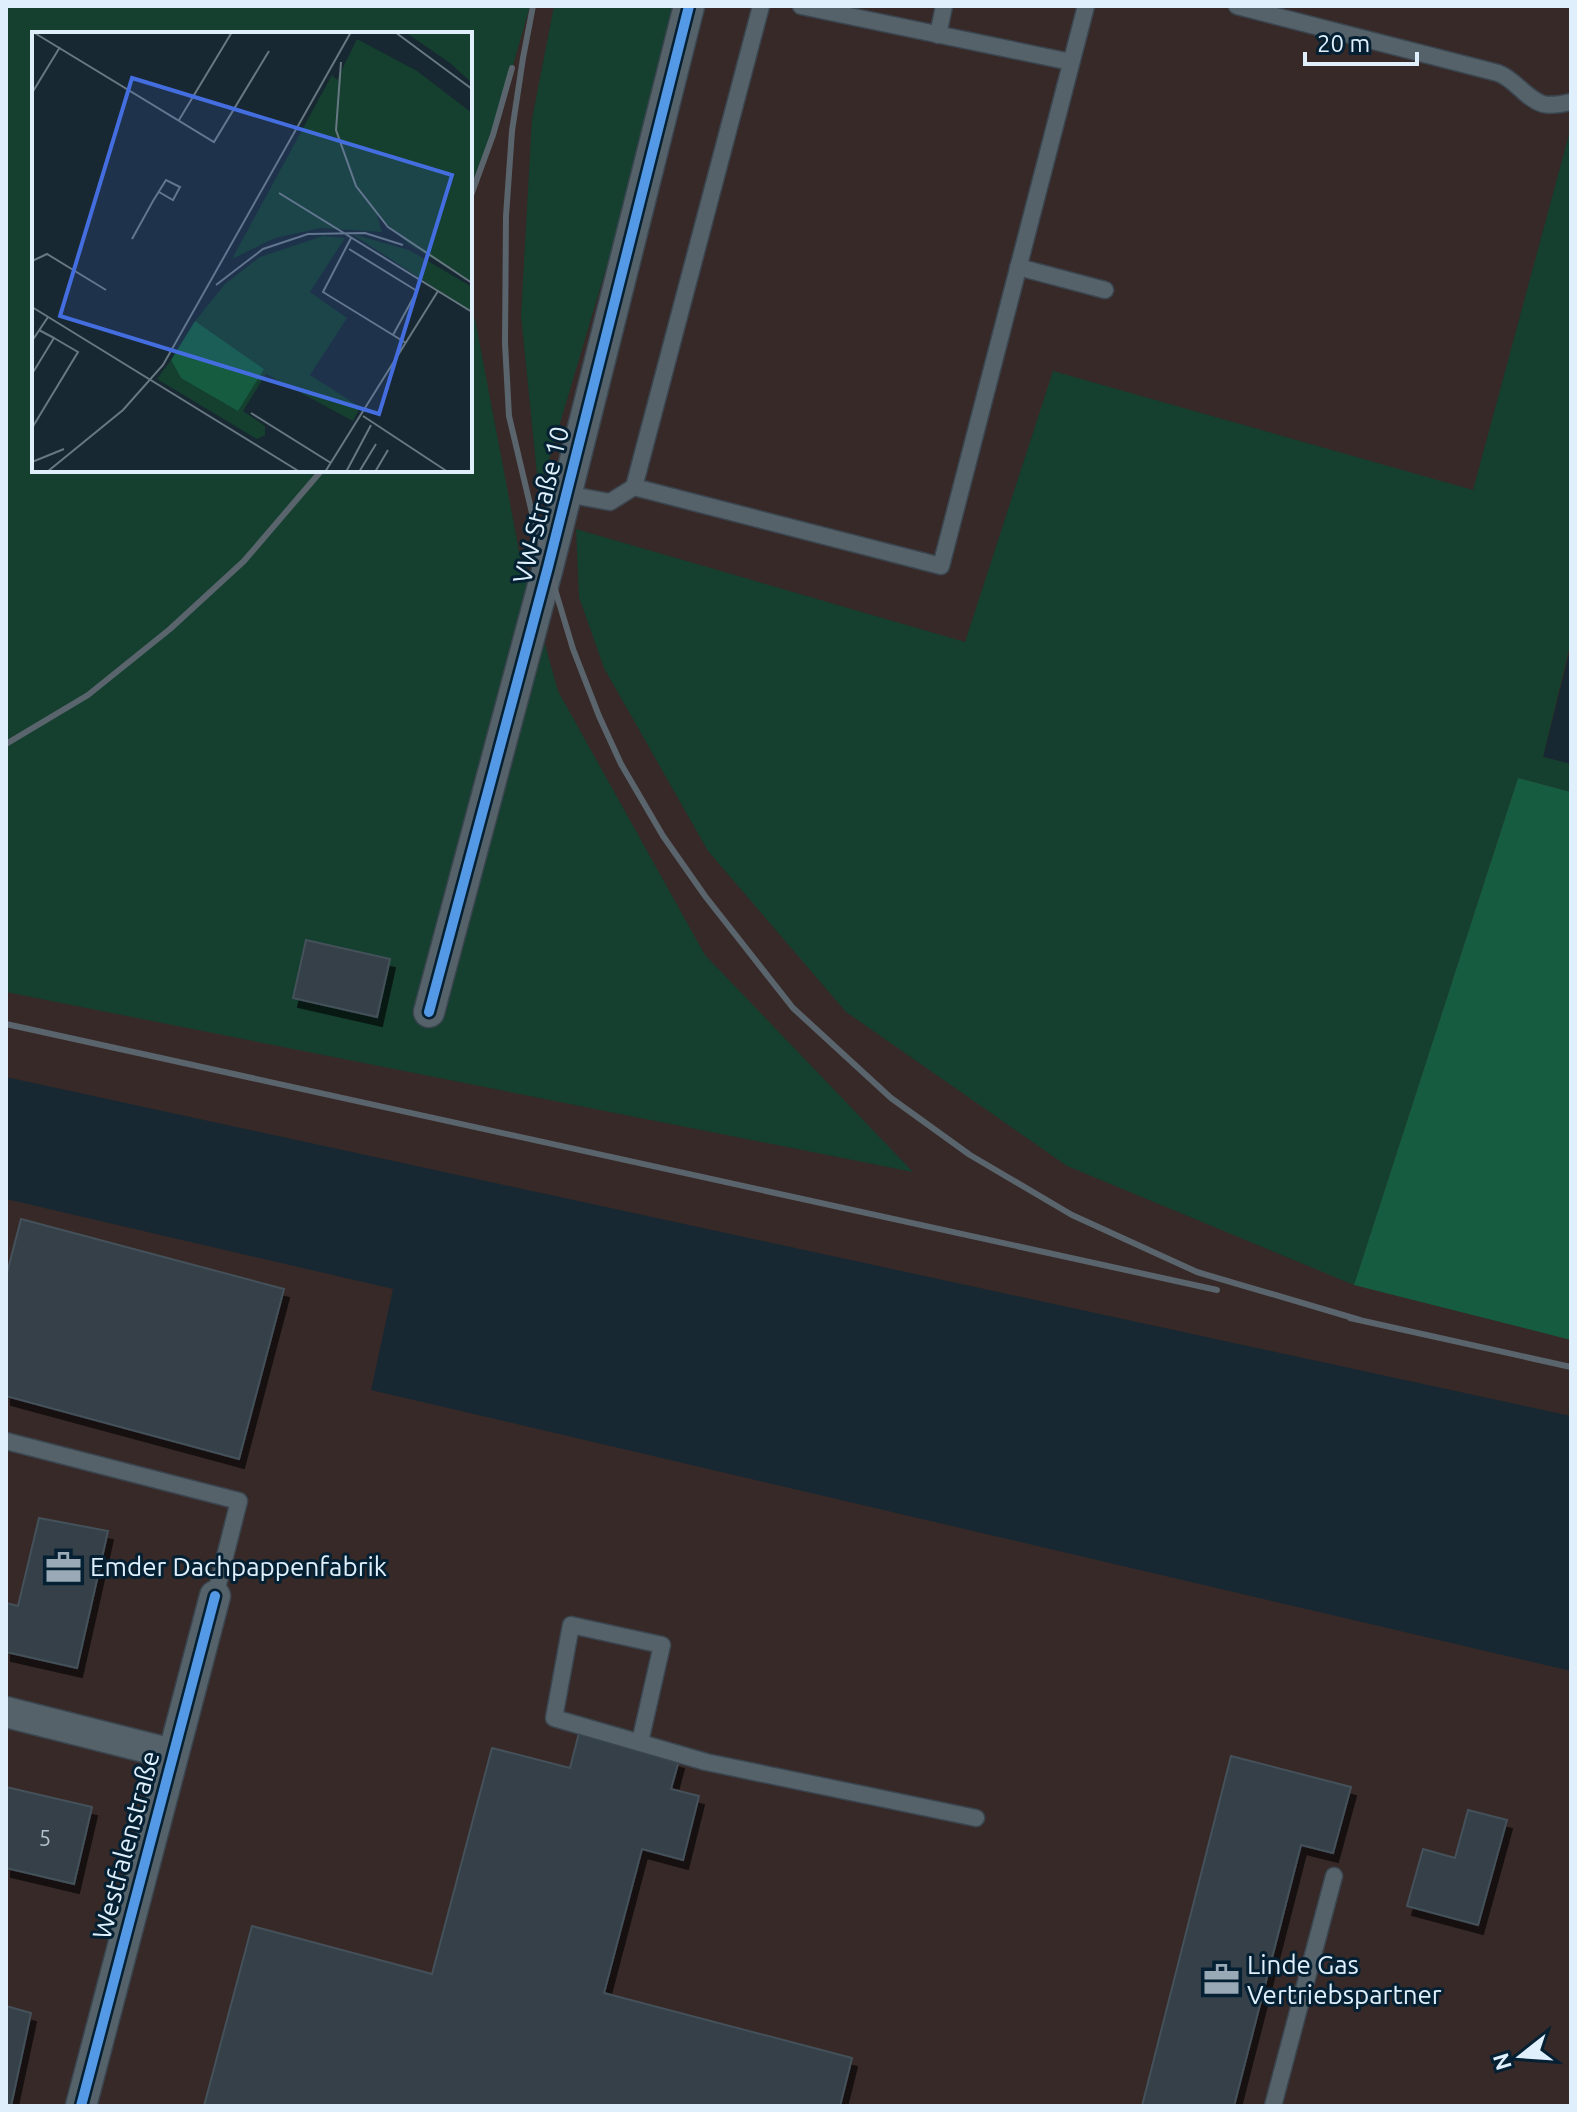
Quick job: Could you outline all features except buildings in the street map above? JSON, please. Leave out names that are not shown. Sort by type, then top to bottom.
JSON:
[{"type":"street","name":"VW-Straße 10","points":[[429,1012],[566,494],[689,6]]},
{"type":"street","name":"Westfalenstraße","points":[[81,2106],[215,1596]]},
{"type":"street","points":[[6,1712],[172,1754]]},
{"type":"lane","points":[[566,494],[610,502],[634,487],[761,6]]},
{"type":"lane","points":[[801,6],[1071,62]]},
{"type":"lane","points":[[938,35],[944,6]]},
{"type":"lane","points":[[634,487],[941,566],[1086,6]]},
{"type":"lane","points":[[1237,6],[1498,73],[1507,76],[1545,104],[1571,102]]},
{"type":"lane","points":[[1018,267],[1105,290]]},
{"type":"lane","points":[[6,1441],[239,1501],[215,1596]]},
{"type":"lane","points":[[640,1742],[662,1645],[571,1625],[554,1718],[706,1762],[976,1818]]},
{"type":"lane","points":[[1273,2106],[1334,1876]]},
{"type":"shaded area","points":[[6,6],[1571,6],[1571,646],[1543,757],[1571,764],[1571,1416],[6,1077]]},
{"type":"shaded area","points":[[6,1199],[393,1289],[371,1390],[1571,1671],[1571,2106],[6,2106]]},
{"type":"green space","points":[[6,6],[530,6],[493,135],[472,193],[472,32],[32,32],[32,472],[472,472],[472,318],[475,319],[520,556],[558,691],[705,955],[913,1172],[6,992]]},
{"type":"green space","points":[[554,6],[684,6],[539,494],[521,316],[532,119]]},
{"type":"green space","points":[[1571,127],[1571,641],[1543,757],[1571,764],[1571,792],[1518,778],[1354,1285],[1067,1166],[846,1012],[708,851],[604,668],[579,597],[576,529],[965,642],[1053,371],[1473,490]]},
{"type":"green space","points":[[1518,778],[1571,792],[1571,1340],[1354,1285]]},
{"type":"railway","points":[[533,6],[512,131],[506,216],[505,343],[509,416],[532,513],[573,649],[621,764],[663,836],[705,896],[793,1008],[891,1098],[970,1155],[1072,1215],[1197,1272],[1360,1320]]},
{"type":"railway","points":[[472,193],[493,135],[512,68]]},
{"type":"railway","points":[[6,744],[88,695],[170,629],[244,561],[320,472]]},
{"type":"railway","points":[[6,1024],[1217,1290]]},
{"type":"railway","points":[[1350,1318],[1571,1367]]},
{"type":"cycle path","points":[[429,1012],[548,567],[689,6]]},
{"type":"cycle path","points":[[81,2106],[215,1596]]},
{"type":"place","name":"Emder Dachpappenfabrik","points":[[64,1567]]},
{"type":"place","name":"Linde Gas Vertriebspartner","points":[[1221,1980]]}]
